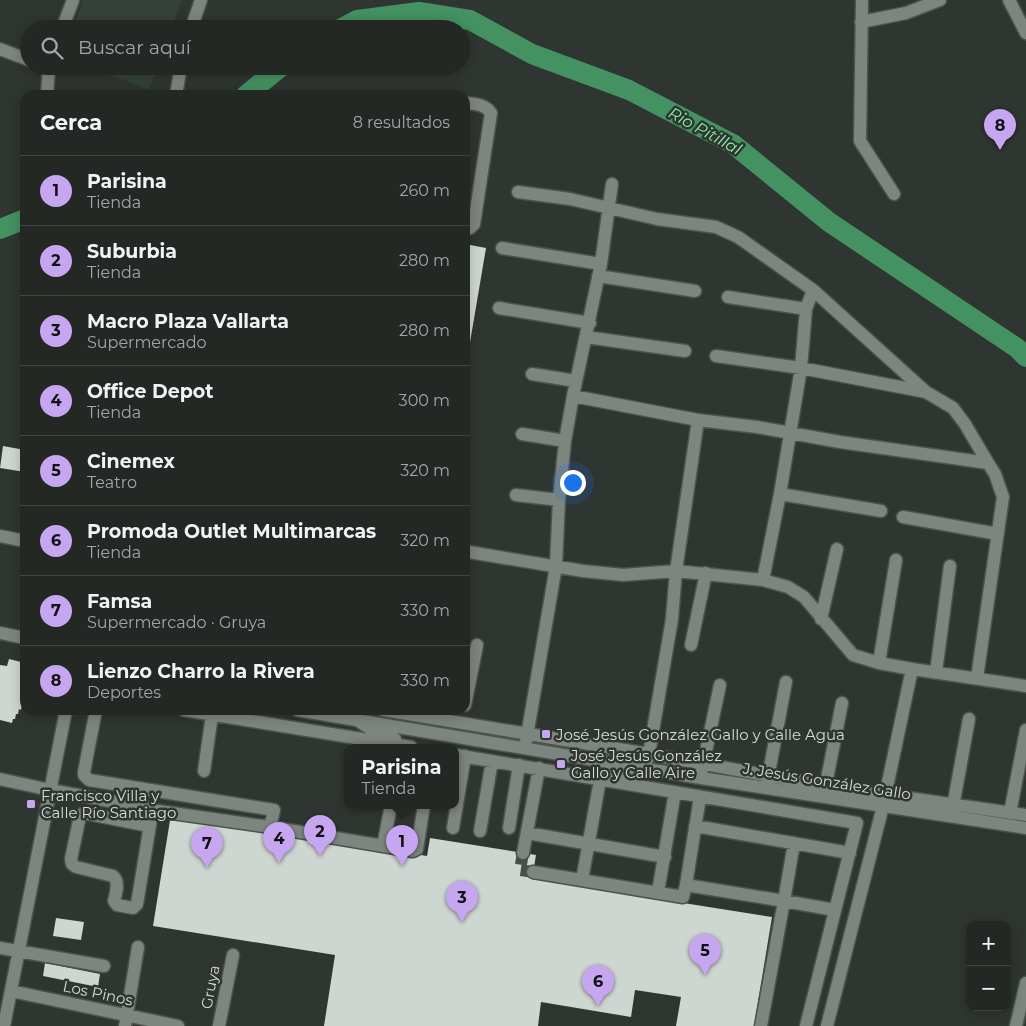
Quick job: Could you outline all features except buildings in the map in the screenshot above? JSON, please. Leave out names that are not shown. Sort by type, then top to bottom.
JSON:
[{"type":"street","points":[[65,20],[72,0]]},
{"type":"street","points":[[194,20],[201,0]]},
{"type":"street","points":[[862,0],[860,22],[860,141],[894,194]]},
{"type":"street","points":[[860,22],[906,13],[940,0]]},
{"type":"street","points":[[1009,0],[1026,33]]},
{"type":"street","points":[[0,49],[20,57]]},
{"type":"street","points":[[47,75],[47,90]]},
{"type":"street","points":[[177,90],[179,75]]},
{"type":"street","points":[[470,104],[488,108],[491,113],[474,224],[470,228]]},
{"type":"street","points":[[526,749],[556,566],[558,500],[565,442],[600,270],[612,184]]},
{"type":"street","points":[[518,192],[570,199],[657,219],[716,226],[738,237],[813,290],[926,392],[953,408],[966,424],[995,474],[1004,497],[977,678]]},
{"type":"street","points":[[502,248],[695,291]]},
{"type":"street","points":[[762,580],[791,432],[801,368],[806,309],[813,290]]},
{"type":"street","points":[[728,297],[806,309]]},
{"type":"street","points":[[499,308],[590,323]]},
{"type":"street","points":[[586,337],[685,352]]},
{"type":"street","points":[[716,356],[801,368],[926,392]]},
{"type":"street","points":[[532,374],[576,381]]},
{"type":"street","points":[[573,396],[698,420],[791,432],[840,442],[988,463]]},
{"type":"street","points":[[582,880],[600,780],[606,776],[631,774],[644,768],[649,754],[672,620],[676,570],[698,420]]},
{"type":"street","points":[[522,434],[565,442]]},
{"type":"street","points":[[780,494],[881,511]]},
{"type":"street","points":[[516,495],[558,500]]},
{"type":"street","points":[[903,517],[998,534]]},
{"type":"street","points":[[0,536],[20,540]]},
{"type":"street","points":[[821,619],[837,549]]},
{"type":"street","points":[[470,552],[583,571],[623,575],[676,570],[762,580],[788,587],[804,597],[853,655],[879,663],[912,669],[1026,686]]},
{"type":"street","points":[[879,663],[896,560]]},
{"type":"street","points":[[936,672],[950,566]]},
{"type":"street","points":[[692,645],[706,573]]},
{"type":"street","points":[[0,633],[20,637]]},
{"type":"street","points":[[470,680],[477,646]]},
{"type":"street","points":[[827,1026],[884,800],[912,669]]},
{"type":"street","points":[[768,782],[786,682]]},
{"type":"street","points":[[701,778],[720,684]]},
{"type":"street","points":[[825,791],[842,703]]},
{"type":"street","points":[[4,1026],[65,715]]},
{"type":"street","points":[[95,715],[84,772],[89,780],[274,810],[270,827]]},
{"type":"street","points":[[204,771],[212,715],[387,744]]},
{"type":"street","points":[[357,715],[375,732],[397,740],[402,744]]},
{"type":"street","name":"J. Jesús González Gallo","points":[[357,715],[419,730],[526,749],[701,778],[768,782],[884,800],[952,811],[1026,828]]},
{"type":"street","points":[[419,730],[422,715]]},
{"type":"street","name":"J. Jesús González Gallo","points":[[430,715],[462,723],[704,764],[768,782]]},
{"type":"street","points":[[459,736],[463,715]]},
{"type":"street","points":[[952,811],[969,720]]},
{"type":"street","points":[[1010,813],[1026,730]]},
{"type":"street","points":[[460,755],[857,823],[806,1026]]},
{"type":"street","points":[[480,831],[492,760]]},
{"type":"street","points":[[509,828],[519,765]]},
{"type":"street","points":[[523,853],[539,768]]},
{"type":"street","points":[[0,779],[151,810],[416,850],[423,809]]},
{"type":"street","points":[[658,892],[675,792]]},
{"type":"street","points":[[533,872],[683,897],[700,796]]},
{"type":"street","points":[[383,846],[390,809]]},
{"type":"street","points":[[453,828],[455,809]]},
{"type":"street","points":[[149,826],[81,814],[71,860],[72,864],[76,867],[116,878],[115,903],[135,907],[149,826],[151,810]]},
{"type":"street","name":"J. Jesús González Gallo","points":[[952,811],[1026,815]]},
{"type":"street","points":[[695,826],[850,853]]},
{"type":"street","points":[[527,834],[665,857]]},
{"type":"street","points":[[761,1026],[794,843]]},
{"type":"street","points":[[686,885],[835,910]]},
{"type":"street","points":[[125,1021],[138,947]]},
{"type":"street","points":[[0,948],[104,966]]},
{"type":"street","name":"Gruya","points":[[219,1026],[233,955]]},
{"type":"street","points":[[1016,1026],[1026,983]]},
{"type":"street","name":"Los Pinos","points":[[11,990],[125,1021],[178,1026]]},
{"type":"shaded area","points":[[83,0],[182,0],[174,20],[76,20]]},
{"type":"shaded area","points":[[109,75],[154,75],[149,89]]},
{"type":"waterway","name":"Rio Pitillal","points":[[357,20],[419,12],[470,20]]},
{"type":"waterway","name":"Rio Pitillal","points":[[470,20],[532,54],[629,90],[733,144],[829,222],[1017,348],[1026,357]]},
{"type":"waterway","name":"Rio Pitillal","points":[[252,90],[271,75]]},
{"type":"waterway","name":"Rio Pitillal","points":[[0,229],[20,221]]},
{"type":"tunnel","points":[[523,853],[520,870],[533,872]]},
{"type":"place","name":"Lienzo Charro la Rivera","points":[[1000,150]]},
{"type":"place","name":"José Jesús González Gallo y Calle Agua","points":[[546,734]]},
{"type":"place","name":"José Jesús González Gallo y Calle Aire","points":[[561,764]]},
{"type":"place","name":"Francisco Villa y Calle Río Santiago","points":[[31,804]]},
{"type":"place","name":"Suburbia","points":[[320,856]]},
{"type":"place","name":"Office Depot","points":[[279,863]]},
{"type":"place","name":"Parisina","points":[[402,866]]},
{"type":"place","name":"Famsa","points":[[207,868]]},
{"type":"place","name":"Macro Plaza Vallarta","points":[[462,922]]},
{"type":"place","name":"Cinemex","points":[[705,975]]},
{"type":"place","name":"Promoda Outlet Multimarcas","points":[[598,1006]]}]
